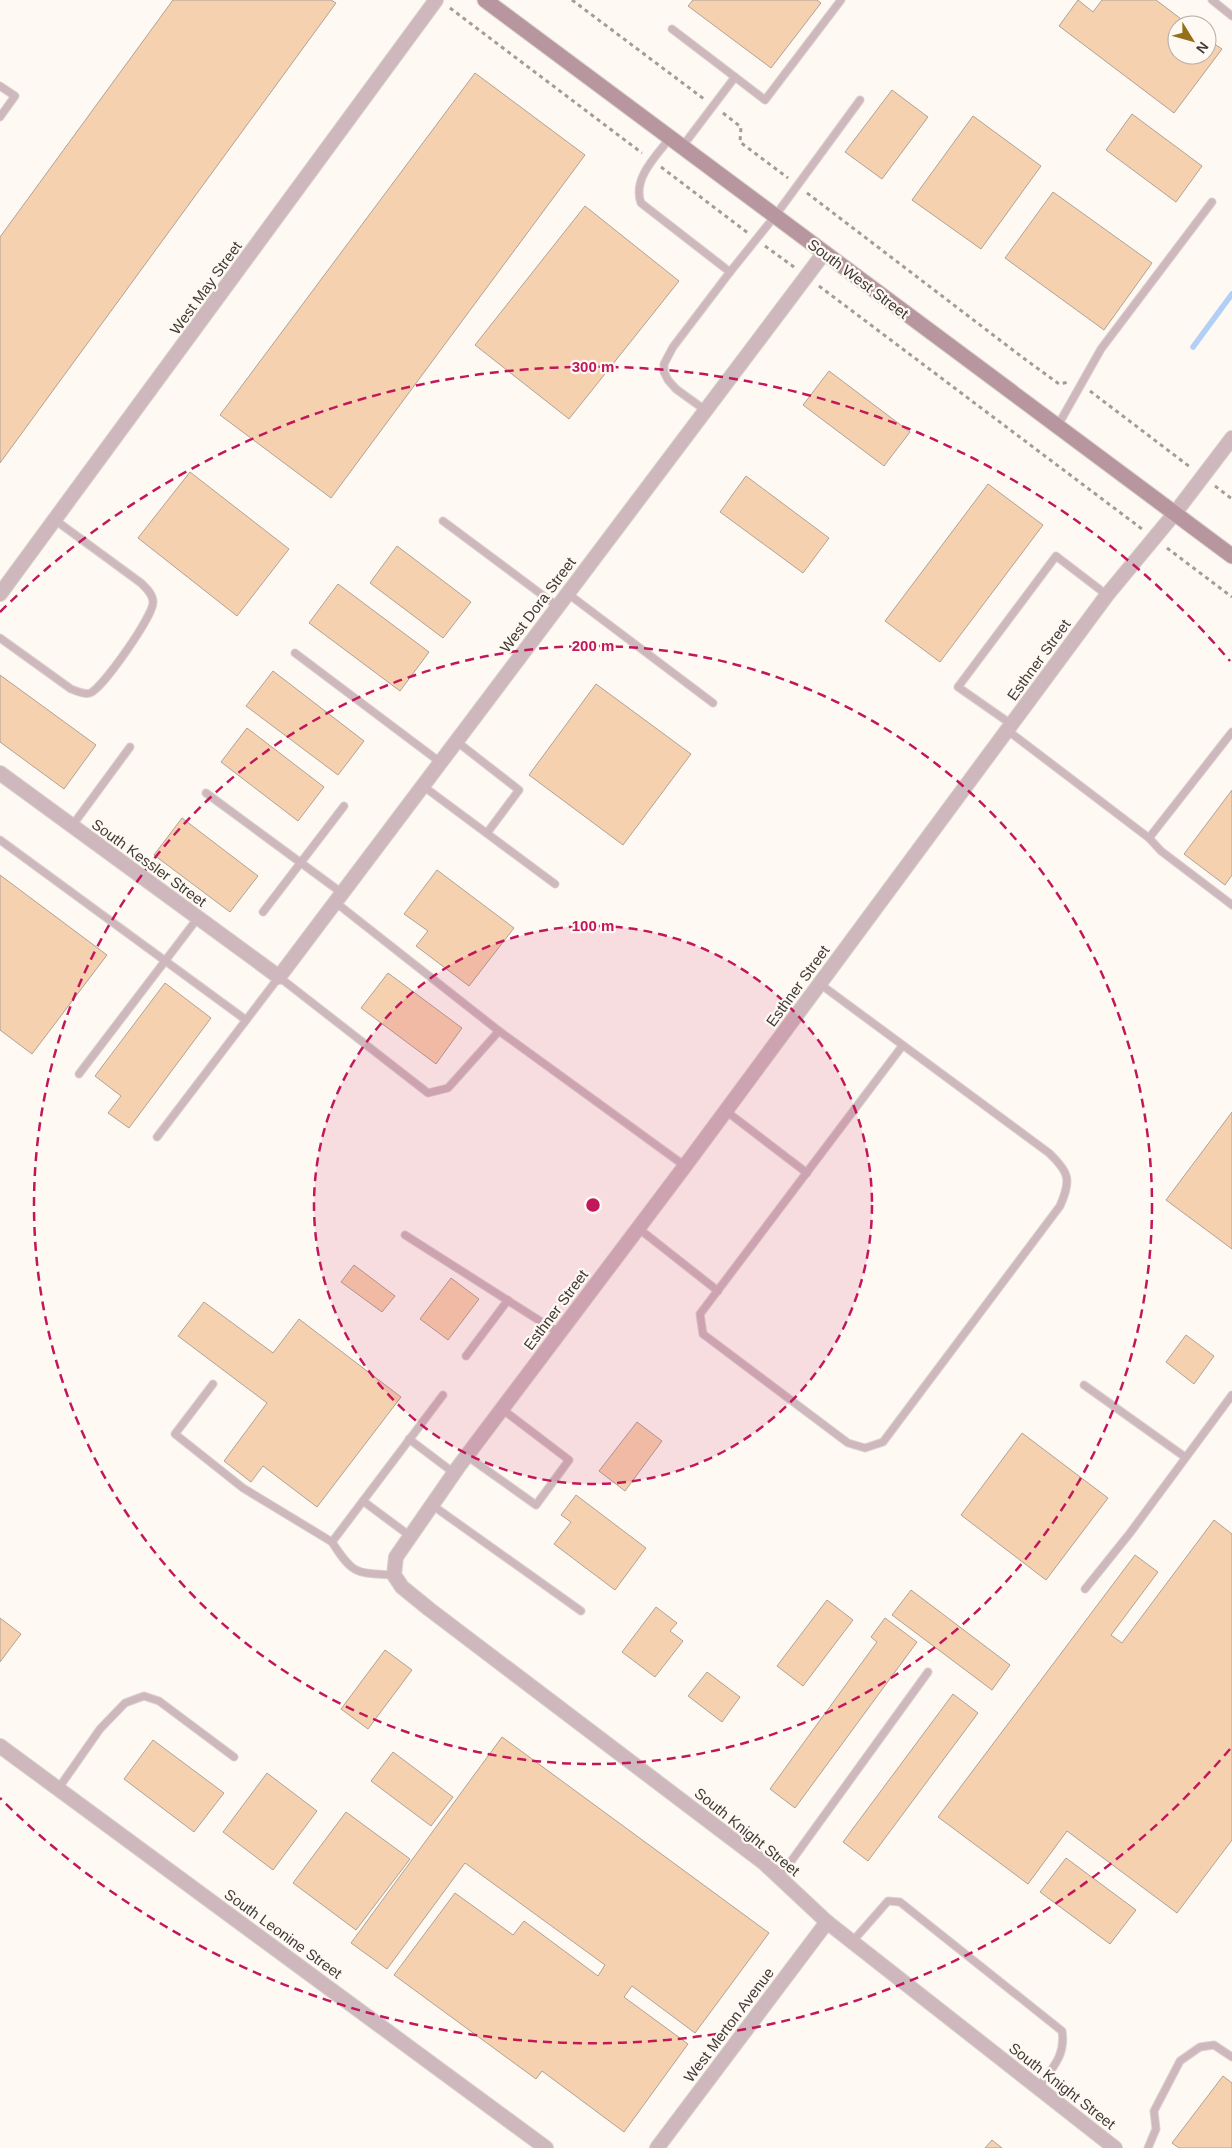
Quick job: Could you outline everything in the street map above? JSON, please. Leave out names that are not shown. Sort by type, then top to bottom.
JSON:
[{"type":"main road","name":"South West Street","points":[[485,0],[1232,556]]},
{"type":"street","name":"West May Street","points":[[0,594],[442,3]]},
{"type":"street","name":"West Dora Street","points":[[279,977],[824,253]]},
{"type":"street","name":"Esthner Street","points":[[394,1575],[396,1557],[466,1456],[726,1111],[1107,595],[1175,513],[1232,438]]},
{"type":"street","name":"South Kessler Street","points":[[0,773],[197,919],[279,977]]},
{"type":"street","name":"South Knight Street","points":[[394,1575],[402,1587],[429,1609],[764,1863],[827,1922],[1115,2148]]},
{"type":"street","name":"South Leonine Street","points":[[0,1746],[546,2148]]},
{"type":"street","name":"West Merton Avenue","points":[[657,2148],[827,1922]]},
{"type":"lane","points":[[672,29],[766,100],[841,0]]},
{"type":"lane","points":[[1212,0],[1232,16]]},
{"type":"lane","points":[[730,272],[642,203],[638,188],[653,161],[676,142],[713,106],[735,77]]},
{"type":"lane","points":[[0,86],[14,96],[0,116]]},
{"type":"lane","points":[[705,410],[676,389],[664,372],[664,364],[673,347],[860,100]]},
{"type":"lane","points":[[1057,427],[1101,349],[1212,202]]},
{"type":"lane","points":[[0,638],[71,689],[80,693],[90,693],[110,673],[150,616],[153,602],[150,593],[141,583],[55,520]]},
{"type":"lane","points":[[443,521],[558,606]]},
{"type":"lane","points":[[1107,595],[1056,556],[958,686],[1149,838],[1161,851],[1232,905]]},
{"type":"lane","points":[[567,593],[713,703]]},
{"type":"lane","points":[[295,653],[440,762]]},
{"type":"lane","points":[[1149,838],[1232,732]]},
{"type":"lane","points":[[456,741],[519,790],[487,833]]},
{"type":"lane","points":[[71,826],[130,747]]},
{"type":"lane","points":[[423,786],[556,884]]},
{"type":"lane","points":[[206,793],[300,862],[339,898],[499,1031],[685,1166]]},
{"type":"lane","points":[[263,912],[344,806]]},
{"type":"lane","points":[[0,840],[164,962],[246,1020]]},
{"type":"lane","points":[[79,1074],[197,919]]},
{"type":"lane","points":[[157,1137],[279,977],[428,1093],[448,1088],[499,1031]]},
{"type":"lane","points":[[820,984],[903,1045],[1049,1153],[1063,1166],[1068,1187],[1060,1206],[883,1442],[865,1448],[848,1443],[703,1334],[700,1314],[903,1045]]},
{"type":"lane","points":[[726,1111],[806,1173]]},
{"type":"lane","points":[[638,1228],[718,1291]]},
{"type":"lane","points":[[406,1235],[559,1333]]},
{"type":"lane","points":[[466,1356],[508,1300]]},
{"type":"lane","points":[[213,1384],[174,1434],[243,1488],[332,1542],[349,1565],[360,1573],[394,1575]]},
{"type":"lane","points":[[1084,1385],[1185,1458]]},
{"type":"lane","points":[[332,1542],[443,1395]]},
{"type":"lane","points":[[1085,1590],[1130,1533],[1232,1395]]},
{"type":"lane","points":[[466,1456],[536,1505],[569,1460],[502,1409]]},
{"type":"lane","points":[[409,1439],[454,1473]]},
{"type":"lane","points":[[363,1501],[410,1536]]},
{"type":"lane","points":[[432,1505],[581,1611]]},
{"type":"lane","points":[[780,1878],[928,1672]]},
{"type":"lane","points":[[58,1789],[100,1730],[126,1703],[144,1696],[159,1702],[234,1758]]},
{"type":"lane","points":[[852,1942],[888,1901],[900,1902],[1062,2031],[1064,2045],[1059,2058],[1038,2088]]},
{"type":"lane","points":[[1148,2148],[1156,2129],[1154,2111],[1180,2062],[1200,2047],[1214,2045],[1232,2057]]},
{"type":"path","points":[[572,0],[741,127],[740,142],[1014,352],[1059,384],[1076,381],[1082,385],[1232,499]]},
{"type":"path","points":[[442,3],[1232,597]]},
{"type":"building","points":[[173,0],[331,0],[336,3],[0,463],[0,237]]},
{"type":"building","points":[[693,0],[817,0],[821,3],[771,68],[688,6]]},
{"type":"building","points":[[1078,0],[1093,12],[1102,0],[1156,0],[1176,15],[1167,15],[1167,65],[1210,65],[1174,113],[1059,26]]},
{"type":"building","points":[[1217,46],[1222,49],[1217,56]]},
{"type":"building","points":[[475,73],[585,155],[331,498],[220,415]]},
{"type":"building","points":[[892,90],[928,117],[882,179],[845,152]]},
{"type":"building","points":[[1132,114],[1202,166],[1176,202],[1106,150]]},
{"type":"building","points":[[973,116],[1041,166],[981,249],[912,200]]},
{"type":"building","points":[[1053,192],[1152,263],[1104,330],[1005,258]]},
{"type":"building","points":[[585,206],[679,281],[569,419],[475,345]]},
{"type":"building","points":[[829,371],[910,432],[884,466],[803,405]]},
{"type":"building","points":[[190,472],[289,549],[237,616],[138,538]]},
{"type":"building","points":[[746,476],[829,538],[803,573],[720,512]]},
{"type":"building","points":[[988,484],[1043,525],[940,662],[885,621]]},
{"type":"building","points":[[397,546],[471,602],[443,638],[370,583]]},
{"type":"building","points":[[338,584],[429,652],[400,691],[309,623]]},
{"type":"building","points":[[273,671],[364,741],[338,775],[246,706]]},
{"type":"building","points":[[0,675],[96,745],[64,789],[0,742]]},
{"type":"building","points":[[596,684],[691,754],[623,845],[529,775]]},
{"type":"building","points":[[247,728],[324,787],[298,821],[221,762]]},
{"type":"building","points":[[1232,790],[1232,875],[1225,885],[1184,854]]},
{"type":"building","points":[[182,818],[258,876],[230,912],[154,855]]},
{"type":"building","points":[[437,870],[514,928],[469,986],[416,946],[428,931],[404,914]]},
{"type":"building","points":[[0,875],[107,955],[32,1054],[0,1030]]},
{"type":"building","points":[[388,973],[462,1028],[436,1064],[361,1008]]},
{"type":"building","points":[[165,983],[211,1018],[129,1128],[108,1113],[121,1096],[95,1076]]},
{"type":"building","points":[[1232,1112],[1232,1249],[1166,1200]]},
{"type":"building","points":[[354,1265],[395,1296],[382,1312],[341,1282]]},
{"type":"building","points":[[451,1278],[479,1299],[448,1340],[420,1319]]},
{"type":"building","points":[[204,1302],[273,1353],[299,1319],[401,1397],[317,1507],[263,1466],[251,1482],[224,1461],[267,1403],[178,1336]]},
{"type":"building","points":[[1186,1335],[1214,1356],[1194,1384],[1166,1362]]},
{"type":"building","points":[[637,1422],[662,1441],[625,1491],[599,1471]]},
{"type":"building","points":[[1022,1433],[1108,1498],[1046,1580],[961,1515]]},
{"type":"building","points":[[576,1495],[646,1548],[615,1590],[554,1544],[571,1522],[561,1515]]},
{"type":"building","points":[[1214,1520],[1232,1534],[1232,1840],[1177,1913],[1067,1831],[1028,1884],[938,1817],[1135,1555],[1158,1572],[1111,1635],[1122,1643]]},
{"type":"building","points":[[911,1590],[1010,1665],[992,1690],[892,1615]]},
{"type":"building","points":[[827,1600],[853,1620],[803,1686],[777,1666]]},
{"type":"building","points":[[656,1607],[677,1623],[670,1631],[683,1641],[655,1677],[622,1652]]},
{"type":"building","points":[[0,1618],[21,1634],[0,1662]]},
{"type":"building","points":[[885,1618],[917,1642],[795,1808],[770,1789],[877,1642],[871,1637]]},
{"type":"building","points":[[385,1650],[412,1670],[368,1729],[341,1709]]},
{"type":"building","points":[[707,1672],[740,1697],[722,1722],[688,1696]]},
{"type":"building","points":[[953,1694],[978,1713],[868,1861],[843,1842]]},
{"type":"building","points":[[502,1737],[769,1933],[695,2033],[632,1986],[624,1997],[688,2044],[624,2132],[542,2071],[536,2079],[394,1975],[455,1893],[513,1935],[524,1921],[598,1976],[605,1965],[465,1863],[387,1969],[351,1943]]},
{"type":"building","points":[[153,1740],[224,1793],[194,1832],[124,1779]]},
{"type":"building","points":[[393,1752],[453,1797],[431,1826],[371,1781]]},
{"type":"building","points":[[267,1773],[317,1811],[273,1870],[223,1832]]},
{"type":"building","points":[[346,1812],[410,1859],[356,1930],[293,1883]]},
{"type":"building","points":[[1066,1858],[1136,1910],[1110,1944],[1040,1892]]},
{"type":"building","points":[[1223,2076],[1232,2083],[1232,2148],[1179,2148],[1172,2143]]},
{"type":"building","points":[[992,2140],[1002,2148],[985,2148]]},
{"type":"waterway","points":[[1193,347],[1232,294]]}]
